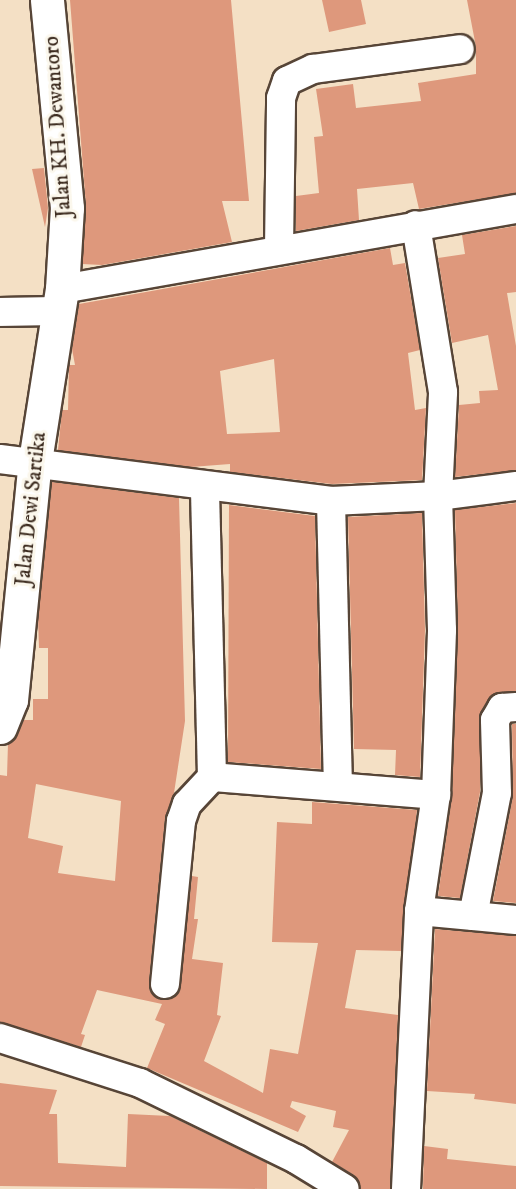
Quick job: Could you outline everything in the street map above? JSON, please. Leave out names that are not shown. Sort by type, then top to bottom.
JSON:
[{"type":"street","name":"Jalan KH. Dewantoro","points":[[47,0],[67,208],[59,300]]},
{"type":"street","points":[[279,248],[281,99],[286,81],[313,69],[460,49]]},
{"type":"street","points":[[0,312],[279,248],[516,209]]},
{"type":"street","points":[[406,1189],[419,911],[436,795],[442,630],[438,496],[443,392],[416,225]]},
{"type":"street","name":"Jalan Dewi Sartika","points":[[0,727],[11,700],[35,461],[59,300]]},
{"type":"street","points":[[0,459],[35,461],[205,487],[331,501],[438,496],[516,486]]},
{"type":"street","points":[[165,984],[181,821],[187,804],[212,777],[205,487]]},
{"type":"street","points":[[331,501],[338,785]]},
{"type":"street","points":[[473,916],[497,793],[495,720],[502,708],[516,707]]},
{"type":"street","points":[[212,777],[338,785],[436,795]]},
{"type":"street","points":[[419,911],[516,921]]},
{"type":"street","points":[[0,1038],[140,1083],[296,1159],[345,1189]]},
{"type":"building","points":[[70,0],[231,0],[249,201],[222,201],[232,242],[102,265],[82,264],[86,206]]},
{"type":"building","points":[[322,0],[361,0],[366,24],[329,32]]},
{"type":"building","points":[[467,0],[516,0],[516,193],[419,209],[413,183],[357,189],[359,220],[296,231],[296,196],[319,193],[314,137],[323,136],[316,89],[353,84],[356,108],[421,101],[418,83],[476,74],[476,47]]},
{"type":"building","points":[[44,168],[48,208],[45,227],[32,169]]},
{"type":"building","points":[[516,226],[516,292],[507,293],[516,346],[516,470],[455,477],[459,405],[480,403],[479,391],[498,390],[488,335],[452,343],[438,258],[465,254],[462,235]]},
{"type":"building","points":[[390,248],[393,265],[405,263],[420,350],[408,353],[415,410],[426,408],[422,480],[332,484],[230,472],[230,464],[191,467],[58,450],[62,410],[68,410],[69,365],[75,365],[72,349],[79,304]],"holes":[[[274,359],[280,432],[227,434],[220,371]]]},
{"type":"building","points":[[52,482],[179,498],[185,721],[174,793],[165,819],[150,991],[163,1000],[179,993],[192,876],[198,877],[194,919],[198,919],[192,959],[223,963],[217,1015],[221,1016],[204,1061],[263,1093],[270,1049],[298,1054],[318,943],[272,942],[277,822],[312,824],[312,802],[417,810],[401,951],[356,950],[345,1008],[398,1015],[390,1189],[361,1189],[354,1175],[332,1162],[349,1130],[333,1127],[336,1111],[292,1101],[290,1107],[306,1116],[298,1132],[147,1068],[165,1024],[155,1020],[162,1004],[97,990],[81,1034],[85,1035],[81,1047],[0,1022],[0,775],[7,776],[8,743],[23,720],[33,720],[33,699],[48,699],[48,648],[39,648],[38,618]],"holes":[[[36,784],[121,801],[115,881],[58,873],[63,846],[28,838]]]},
{"type":"building","points":[[516,503],[516,691],[494,694],[481,712],[480,792],[460,898],[438,896],[452,796],[458,631],[455,510]]},
{"type":"building","points":[[229,505],[315,516],[321,769],[228,762]]},
{"type":"building","points":[[422,513],[425,630],[420,777],[395,775],[396,750],[354,749],[348,517]]},
{"type":"building","points":[[512,724],[516,724],[516,903],[493,901],[513,796]]},
{"type":"building","points":[[435,929],[516,936],[516,1104],[474,1099],[475,1094],[427,1091]]},
{"type":"building","points":[[0,1083],[57,1090],[49,1114],[57,1114],[58,1163],[126,1167],[128,1114],[170,1116],[267,1163],[267,1189],[0,1186]]},
{"type":"building","points":[[424,1146],[448,1149],[447,1159],[516,1166],[516,1189],[423,1189]]}]
